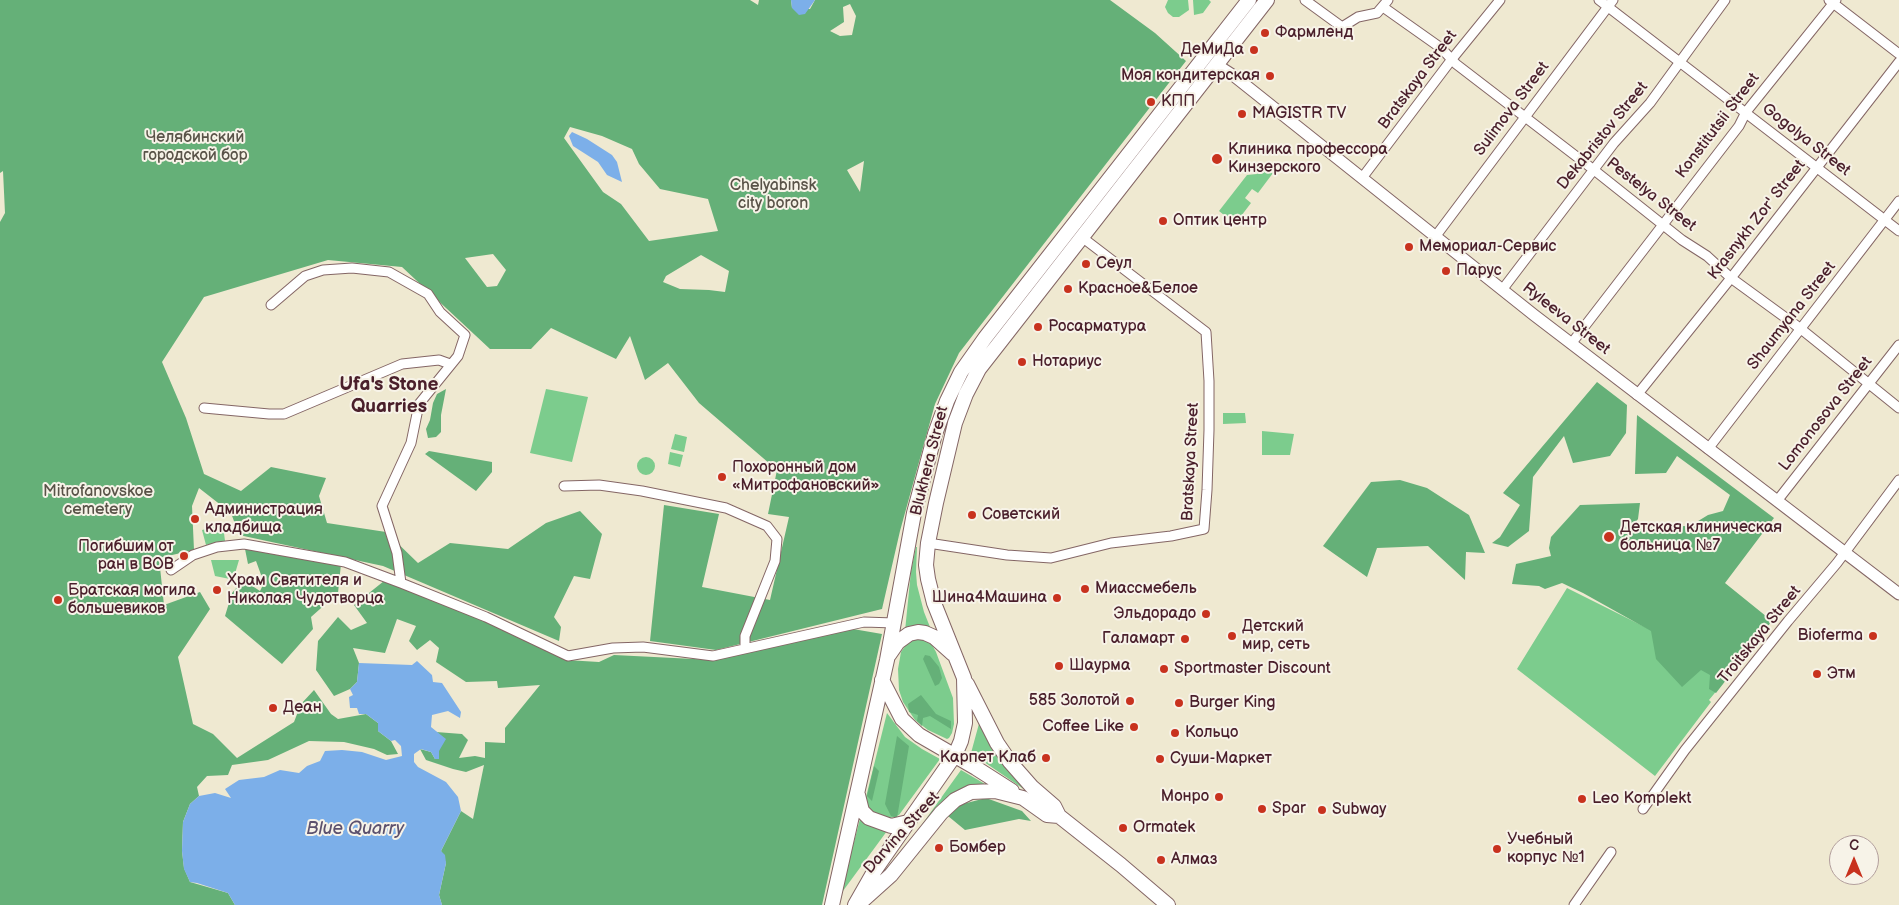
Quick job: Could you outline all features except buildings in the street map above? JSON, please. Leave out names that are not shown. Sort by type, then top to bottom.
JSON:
[{"type":"main road","name":"Blukhera Street","points":[[832,905],[858,794],[894,623],[909,538],[935,434],[947,401],[961,372],[985,338],[1249,0]]},
{"type":"main road","name":"Blukhera Street","points":[[857,905],[875,870],[955,755],[961,741],[965,723],[964,678],[934,602],[926,565],[928,543],[955,423],[966,394],[979,369],[1268,0]]},
{"type":"main road","points":[[1205,55],[1217,65]]},
{"type":"main road","points":[[886,660],[898,642],[909,634],[918,632],[934,637],[955,656]]},
{"type":"main road","name":"Darvina Street","points":[[964,678],[997,743],[1010,762],[1032,787],[1054,806],[1059,816],[1168,905]]},
{"type":"main road","points":[[882,680],[902,720],[920,735],[1023,798]]},
{"type":"main road","name":"Darvina Street","points":[[857,905],[891,875],[941,814],[955,800],[971,792],[995,791],[1023,798],[1047,815],[1059,816]]},
{"type":"main road","points":[[858,794],[862,811],[868,818],[891,826],[908,822]]},
{"type":"street","points":[[1306,0],[1342,26],[1358,17],[1377,13],[1386,4]]},
{"type":"street","name":"Bratskaya Street","points":[[1362,178],[1452,59],[1500,0]]},
{"type":"street","name":"Gogolya Street","points":[[1599,0],[1611,4],[1816,169],[1899,231]]},
{"type":"street","name":"Dekabristov Street","points":[[1502,290],[1614,143],[1650,103],[1725,0]]},
{"type":"street","points":[[1832,1],[1899,54]]},
{"type":"street","name":"Konstitutsii Street","points":[[1571,344],[1739,126],[1746,112],[1832,1]]},
{"type":"street","name":"Pestelya Street","points":[[1386,4],[1525,118],[1682,240],[1707,256],[1731,278],[1801,329],[1899,408]]},
{"type":"street","name":"Sulimova Street","points":[[1435,237],[1611,4]]},
{"type":"street","name":"Krasnykh Zor' Street","points":[[1637,394],[1731,278],[1899,62]]},
{"type":"street","name":"Ryleeva Street","points":[[1217,65],[1234,76],[1571,344],[1899,594]]},
{"type":"street","points":[[1756,100],[1759,123]]},
{"type":"street","name":"Shaumyana Street","points":[[1708,449],[1899,201]]},
{"type":"street","name":"Bratskaya Street","points":[[928,543],[1007,555],[1051,558],[1111,543],[1171,536],[1204,529],[1210,380],[1206,332],[1083,238]]},
{"type":"street","points":[[271,305],[305,276],[322,270],[352,268],[389,272],[428,294],[440,312],[465,335],[458,356],[419,404],[411,443],[382,506],[397,553],[401,582]]},
{"type":"street","name":"Lomonosova Street","points":[[1777,501],[1899,345]]},
{"type":"street","points":[[204,408],[284,414],[402,364],[439,360],[450,364]]},
{"type":"street","name":"Troitskaya Street","points":[[1643,809],[1685,750],[1845,553],[1899,480]]},
{"type":"street","points":[[564,486],[599,485],[642,491],[726,508],[767,526],[778,539],[775,561],[745,636],[745,648]]},
{"type":"street","points":[[172,570],[193,555],[217,547],[244,544],[345,562],[401,582],[486,617],[568,656],[614,648],[643,647],[713,656],[864,622],[894,623]]},
{"type":"street","points":[[1574,905],[1611,852]]},
{"type":"green space","name":"Челябинский городской бор","points":[[0,0],[750,0],[758,5],[759,0],[791,0],[792,8],[810,9],[815,0],[1110,0],[1155,33],[1186,61],[959,353],[935,404],[900,531],[882,609],[716,650],[650,641],[664,505],[719,514],[702,587],[770,600],[789,517],[768,514],[777,470],[699,403],[668,363],[645,380],[630,336],[616,359],[551,328],[531,349],[490,349],[402,267],[328,260],[204,297],[162,362],[186,418],[204,474],[241,491],[271,467],[326,478],[319,496],[327,523],[386,532],[418,563],[450,543],[508,549],[546,523],[580,511],[602,534],[590,579],[574,576],[554,617],[561,627],[559,641],[383,566],[239,535],[231,513],[199,488],[192,506],[194,550],[159,558],[164,605],[200,592],[210,609],[178,657],[193,724],[213,734],[237,758],[294,722],[301,704],[314,690],[331,714],[338,719],[366,714],[378,723],[378,731],[391,741],[398,754],[387,755],[374,749],[344,742],[309,741],[268,760],[232,765],[228,775],[207,776],[197,787],[199,796],[190,804],[183,822],[182,851],[184,868],[190,882],[228,893],[235,905],[0,905],[0,222],[5,213],[3,171],[0,173]],"holes":[[[850,4],[856,16],[852,35],[840,36],[830,31],[844,22],[843,7]],[[570,127],[602,136],[632,149],[639,164],[660,189],[708,199],[718,231],[649,241],[621,204],[603,192],[564,138]],[[864,161],[860,192],[847,170]],[[493,254],[506,270],[497,286],[487,287],[465,258]],[[701,255],[729,271],[725,292],[680,289],[663,282],[666,276]]]},
{"type":"green space","points":[[1168,0],[1188,0],[1189,10],[1179,17],[1173,17],[1165,7]]},
{"type":"green space","points":[[1193,0],[1209,0],[1211,2],[1203,13],[1194,15]]},
{"type":"green space","points":[[1263,166],[1273,173],[1258,193],[1252,189],[1245,198],[1251,203],[1235,224],[1219,211],[1247,175],[1257,174]]},
{"type":"green space","points":[[1597,382],[1627,405],[1626,433],[1610,456],[1573,463],[1564,436],[1533,477],[1529,531],[1508,547],[1492,543],[1500,537],[1520,505],[1503,493]]},
{"type":"green space","points":[[446,389],[441,415],[441,432],[436,437],[428,438],[426,429],[430,420],[433,403],[437,394]]},
{"type":"green space","points":[[546,389],[588,397],[572,462],[530,453]]},
{"type":"green space","points":[[1223,413],[1245,413],[1246,423],[1223,424]]},
{"type":"green space","points":[[1637,415],[1774,518],[1725,583],[1772,621],[1716,693],[1709,689],[1710,675],[1701,670],[1682,687],[1656,659],[1651,631],[1583,593],[1562,583],[1545,589],[1539,586],[1512,584],[1516,564],[1551,556],[1549,548],[1551,537],[1580,505],[1640,503],[1638,519],[1632,527],[1690,526],[1708,515],[1723,511],[1730,495],[1677,456],[1666,473],[1635,474]]},
{"type":"green space","points":[[1262,431],[1294,434],[1290,455],[1262,455]]},
{"type":"green space","points":[[675,434],[687,437],[684,452],[671,449]]},
{"type":"green space","points":[[429,451],[492,462],[492,472],[476,491],[425,454]]},
{"type":"green space","points":[[670,452],[683,455],[680,467],[668,464]]},
{"type":"green space","points":[[642,457],[650,457],[655,462],[653,473],[642,475],[637,470],[637,462]]},
{"type":"green space","points":[[1400,480],[1427,488],[1469,515],[1485,553],[1466,552],[1465,580],[1428,546],[1377,548],[1367,577],[1323,546],[1371,482]]},
{"type":"green space","points":[[223,525],[225,541],[206,545],[202,530]]},
{"type":"green space","points":[[916,547],[917,585],[930,627],[918,627],[905,631],[911,571]]},
{"type":"green space","points":[[245,549],[341,564],[338,593],[311,617],[313,629],[282,664],[225,616],[232,593],[243,580],[260,591],[264,583],[256,561],[248,564]]},
{"type":"green space","points":[[211,560],[239,560],[234,577],[230,579],[215,576]]},
{"type":"green space","points":[[384,581],[484,619],[566,660],[599,662],[614,655],[714,660],[827,632],[853,629],[882,634],[822,905],[442,905],[439,895],[446,863],[441,851],[461,811],[473,819],[484,765],[466,772],[453,769],[426,760],[420,749],[431,752],[435,759],[439,759],[436,732],[462,734],[468,740],[459,758],[475,756],[485,758],[485,742],[505,743],[505,728],[540,685],[498,688],[497,681],[466,682],[436,662],[439,648],[430,640],[417,650],[409,641],[416,626],[397,619],[385,653],[353,648],[359,663],[357,682],[350,689],[334,696],[316,670],[318,641],[338,617],[351,630],[367,623],[354,605]]},
{"type":"green space","points":[[1567,588],[1733,671],[1709,700],[1711,702],[1655,776],[1517,669]]},
{"type":"green space","points":[[924,639],[931,643],[936,652],[953,698],[954,724],[952,733],[947,739],[928,730],[915,720],[903,702],[899,690],[898,669],[901,652],[908,642]]},
{"type":"green space","points":[[925,655],[930,656],[939,667],[942,678],[939,684],[935,686],[923,659]]},
{"type":"green space","points":[[921,695],[936,714],[951,721],[951,729],[930,716],[923,718],[922,726],[917,721],[918,715],[909,712],[908,704]]},
{"type":"green space","points":[[887,713],[905,737],[940,759],[899,815],[888,819],[873,814],[867,808],[865,801]]},
{"type":"green space","points":[[980,720],[1028,792],[971,753]]},
{"type":"green space","points":[[897,736],[909,746],[897,818],[891,816],[885,804]]},
{"type":"green space","points":[[874,766],[879,771],[872,801],[867,796]]},
{"type":"green space","points":[[961,770],[985,784],[975,785],[913,837]]},
{"type":"green space","points":[[986,798],[1022,811],[1031,821],[1019,819],[965,830],[948,816],[955,806]]},
{"type":"green space","points":[[860,819],[887,831],[840,895]]},
{"type":"water","points":[[791,0],[815,0],[805,14],[799,15],[792,8]]},
{"type":"water","points":[[572,132],[612,155],[617,162],[622,182],[607,175],[598,162],[573,146],[569,136]]},
{"type":"water","name":"Blue Quarry","points":[[417,661],[432,675],[433,682],[442,683],[461,712],[460,718],[448,711],[432,715],[431,727],[446,739],[439,751],[439,759],[435,759],[431,752],[421,749],[414,754],[414,762],[418,767],[446,782],[458,797],[461,811],[441,851],[445,855],[446,863],[439,895],[442,905],[235,905],[228,893],[190,882],[184,869],[182,851],[183,822],[190,804],[199,796],[215,793],[231,798],[225,789],[239,780],[264,777],[280,770],[299,773],[307,766],[320,761],[325,751],[362,752],[386,760],[402,756],[401,746],[395,740],[391,741],[378,731],[378,723],[366,714],[359,714],[357,708],[350,708],[349,697],[353,695],[350,689],[357,682],[359,663],[412,665]]},
{"type":"place","name":"Фармленд","points":[[1265,33]]},
{"type":"place","name":"ДеМиДа","points":[[1254,50]]},
{"type":"place","name":"Моя кондитерская","points":[[1270,76]]},
{"type":"place","name":"КПП","points":[[1151,102]]},
{"type":"place","name":"MAGISTR TV","points":[[1242,114]]},
{"type":"place","name":"Клиника профессора Кинзерского","points":[[1217,159]]},
{"type":"place","name":"Оптик центр","points":[[1163,221]]},
{"type":"place","name":"Мемориал-Сервис","points":[[1409,247]]},
{"type":"place","name":"Сеул","points":[[1086,264]]},
{"type":"place","name":"Парус","points":[[1446,271]]},
{"type":"place","name":"Красное&Белое","points":[[1068,289]]},
{"type":"place","name":"Росарматура","points":[[1038,327]]},
{"type":"place","name":"Нотариус","points":[[1022,362]]},
{"type":"place","name":"Похоронный дом «Митрофановский»","points":[[722,477]]},
{"type":"place","name":"Советский","points":[[972,515]]},
{"type":"place","name":"Администрация кладбища","points":[[195,519]]},
{"type":"place","name":"Детская клиническая больница №7","points":[[1609,537]]},
{"type":"place","name":"Погибшим от ран в ВОВ","points":[[184,556]]},
{"type":"place","name":"Миассмебель","points":[[1085,589]]},
{"type":"place","name":"Храм Святителя и Николая Чудотворца","points":[[217,590]]},
{"type":"place","name":"Шина4Машина","points":[[1057,598]]},
{"type":"place","name":"Братская могила большевиков","points":[[58,600]]},
{"type":"place","name":"Эльдорадо","points":[[1206,614]]},
{"type":"place","name":"Детский мир, сеть","points":[[1232,636]]},
{"type":"place","name":"Bioferma","points":[[1873,636]]},
{"type":"place","name":"Галамарт","points":[[1185,639]]},
{"type":"place","name":"Шаурма","points":[[1059,666]]},
{"type":"place","name":"Sportmaster Discount","points":[[1164,669]]},
{"type":"place","name":"Этм","points":[[1817,674]]},
{"type":"place","name":"585 Золотой","points":[[1130,701]]},
{"type":"place","name":"Burger King","points":[[1179,703]]},
{"type":"place","name":"Деан","points":[[273,708]]},
{"type":"place","name":"Coffee Like","points":[[1134,727]]},
{"type":"place","name":"Кольцо","points":[[1175,733]]},
{"type":"place","name":"Карпет Клаб","points":[[1046,758]]},
{"type":"place","name":"Суши-Маркет","points":[[1160,759]]},
{"type":"place","name":"Монро","points":[[1219,797]]},
{"type":"place","name":"Leo Komplekt","points":[[1582,799]]},
{"type":"place","name":"Spar","points":[[1262,809]]},
{"type":"place","name":"Subway","points":[[1322,810]]},
{"type":"place","name":"Ormatek","points":[[1123,828]]},
{"type":"place","name":"Бомбер","points":[[939,848]]},
{"type":"place","name":"Учебный корпус №1","points":[[1497,849]]},
{"type":"place","name":"Алмаз","points":[[1161,860]]},
{"type":"district","name":"Ufa's Stone Quarries","points":[[389,396]]},
{"type":"park label","name":"Chelyabinsk city boron","points":[[773,195]]},
{"type":"park label","name":"Mitrofanovskoe cemetery","points":[[98,501]]}]
